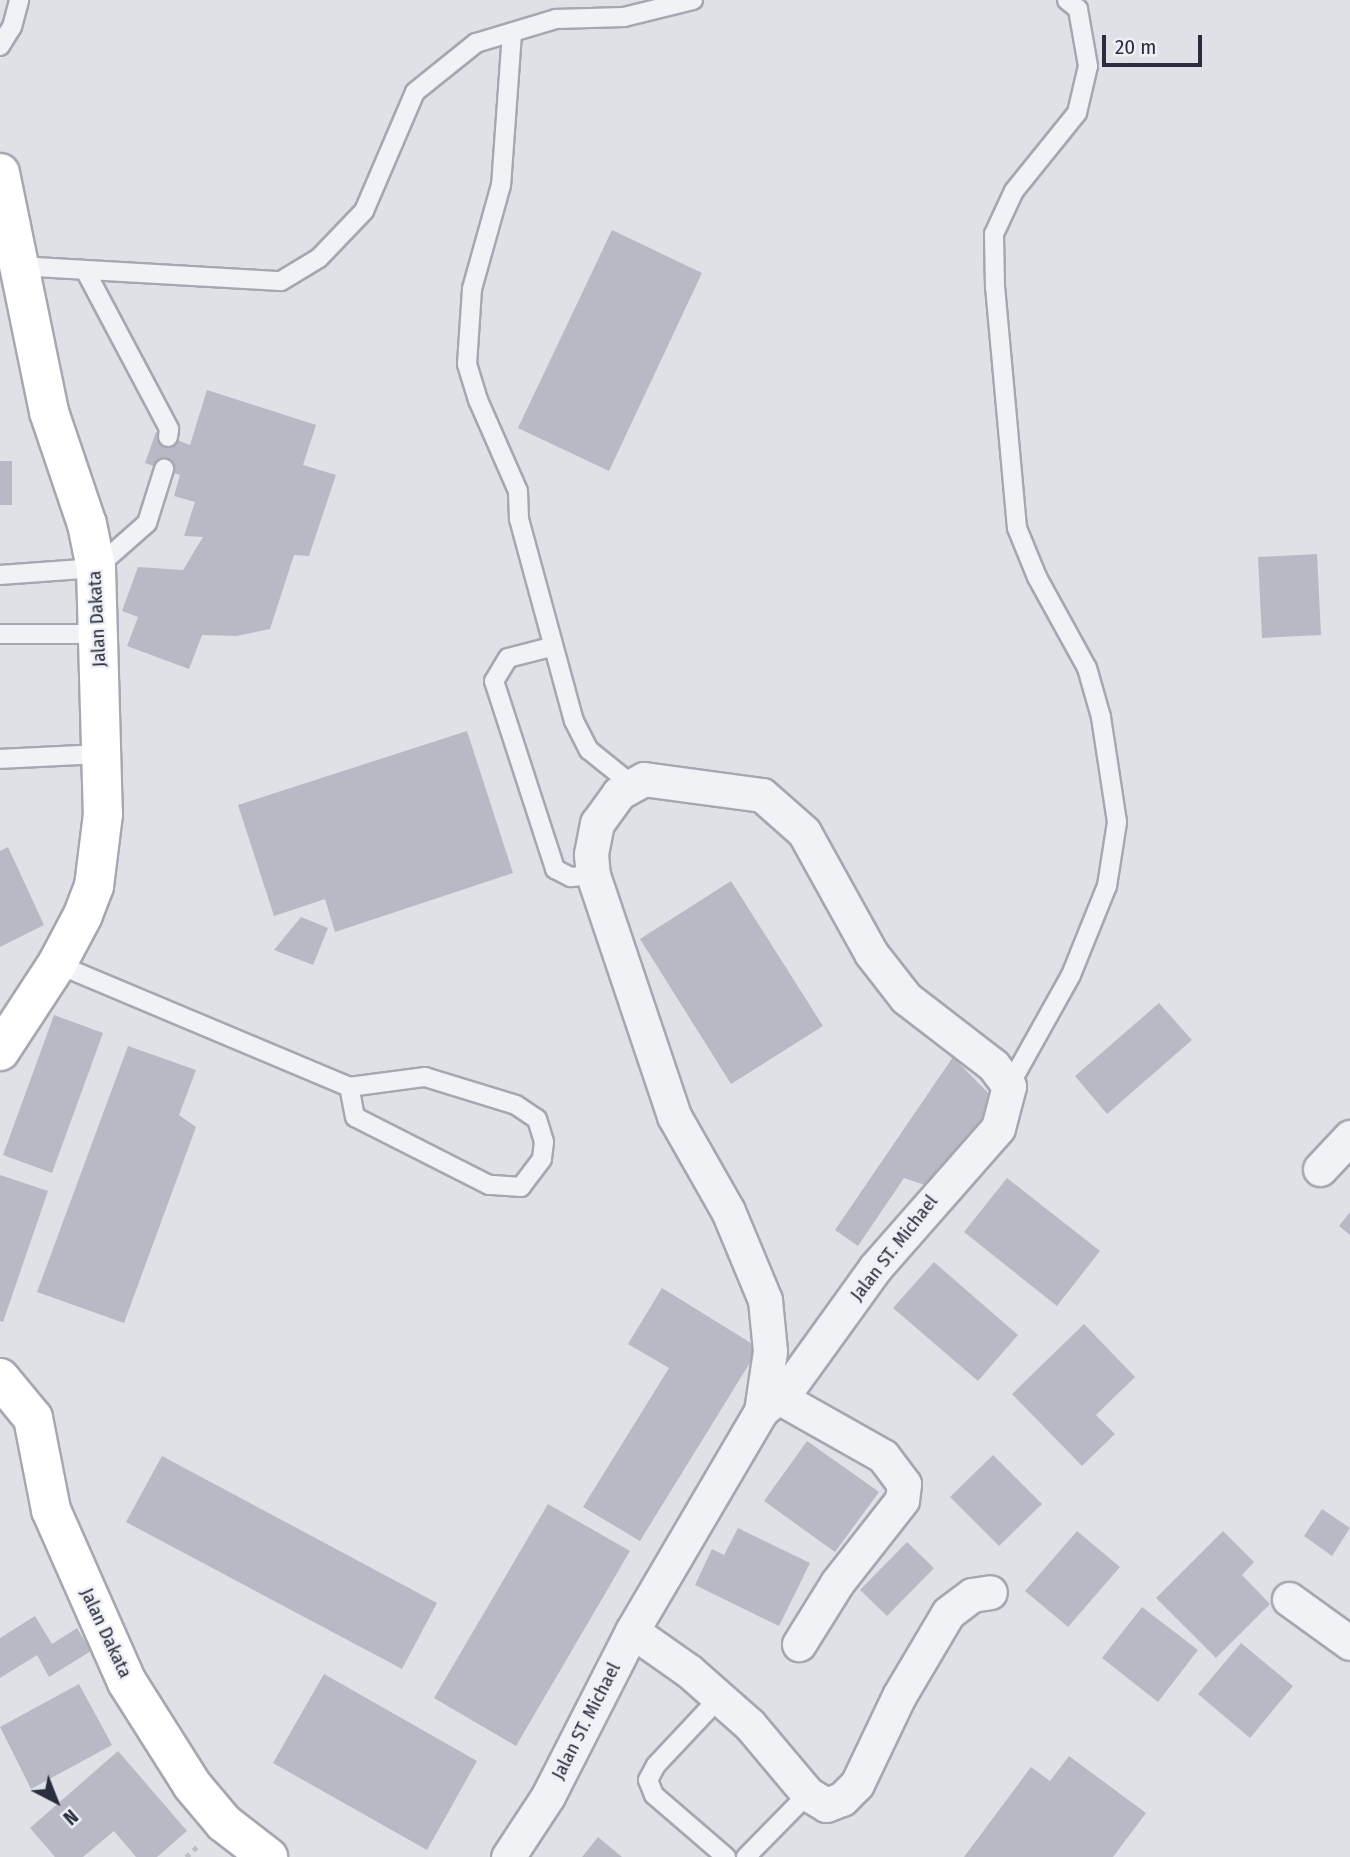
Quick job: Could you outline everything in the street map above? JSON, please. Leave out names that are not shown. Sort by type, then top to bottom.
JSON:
[{"type":"street","name":"Jalan Dakata","points":[[0,173],[49,412],[87,524],[96,568],[103,814],[94,886],[57,964],[0,1051]]},
{"type":"street","points":[[799,1644],[837,1583],[902,1500],[904,1485],[883,1456],[771,1404],[765,1300],[728,1211],[674,1116],[593,874],[591,854],[597,823],[630,783],[644,779],[762,794],[804,832],[871,953],[906,998],[993,1065],[1009,1086]]},
{"type":"street","name":"Jalan ST. Michael","points":[[508,1857],[548,1796],[632,1631],[771,1404],[875,1268],[998,1128],[1009,1086]]},
{"type":"street","points":[[1320,1169],[1350,1137]]},
{"type":"street","name":"Jalan Dakata","points":[[0,1378],[33,1418],[51,1510],[127,1682],[192,1785],[224,1823],[268,1857]]},
{"type":"street","points":[[632,1631],[719,1698],[759,1734],[808,1794],[827,1805],[842,1799],[857,1784],[899,1696],[948,1612],[972,1595],[990,1592]]},
{"type":"street","points":[[1289,1599],[1350,1643]]},
{"type":"lane","points":[[0,46],[12,27],[19,0]]},
{"type":"lane","points":[[18,266],[86,272],[281,281],[319,258],[364,211],[415,92],[476,43],[556,19],[624,17],[693,0]]},
{"type":"lane","points":[[1009,1086],[1071,975],[1107,886],[1117,822],[1101,717],[1087,668],[1037,577],[1017,528],[995,287],[994,234],[1014,191],[1077,113],[1087,66],[1078,9],[1067,0]]},
{"type":"lane","points":[[512,33],[501,185],[472,289],[467,364],[478,400],[518,491],[519,519],[551,647],[574,721],[589,750],[630,783]]},
{"type":"lane","points":[[86,272],[169,429],[168,437]]},
{"type":"lane","points":[[0,575],[96,568],[148,523],[164,469]]},
{"type":"lane","points":[[0,634],[98,634]]},
{"type":"lane","points":[[551,647],[508,658],[494,681],[555,869],[571,877],[593,874]]},
{"type":"lane","points":[[0,759],[102,754]]},
{"type":"lane","points":[[57,964],[349,1087],[425,1077],[516,1105],[537,1119],[544,1142],[542,1159],[521,1187],[489,1185],[355,1117],[349,1087]]},
{"type":"lane","points":[[719,1698],[656,1765],[648,1780],[653,1795],[726,1857]]},
{"type":"lane","points":[[746,1857],[808,1794]]},
{"type":"building","points":[[612,230],[702,273],[609,471],[518,428]]},
{"type":"building","points":[[207,390],[316,425],[303,465],[336,475],[309,556],[294,555],[270,629],[236,636],[202,635],[189,669],[127,646],[138,617],[122,611],[138,567],[183,570],[203,537],[184,536],[195,502],[174,496],[180,475],[145,463],[156,432],[190,445]]},
{"type":"building","points":[[0,461],[12,461],[12,505],[0,505]]},
{"type":"building","points":[[1317,554],[1321,635],[1262,638],[1258,557]]},
{"type":"building","points":[[467,731],[513,873],[335,932],[325,899],[274,916],[238,805]]},
{"type":"building","points":[[8,847],[44,925],[0,947],[0,851]]},
{"type":"building","points":[[731,881],[823,1026],[731,1084],[640,939]]},
{"type":"building","points":[[301,917],[328,928],[313,965],[274,950]]},
{"type":"building","points":[[1159,1003],[1192,1040],[1107,1114],[1075,1076]]},
{"type":"building","points":[[54,1015],[103,1033],[52,1173],[3,1155]]},
{"type":"building","points":[[128,1046],[196,1070],[179,1115],[196,1127],[124,1323],[37,1292]]},
{"type":"building","points":[[953,1057],[997,1102],[931,1187],[904,1178],[858,1246],[835,1230]]},
{"type":"building","points":[[0,1175],[48,1191],[3,1322],[0,1321]]},
{"type":"building","points":[[1007,1178],[1100,1251],[1057,1306],[964,1232]]},
{"type":"building","points":[[1350,1212],[1350,1235],[1339,1226]]},
{"type":"building","points":[[934,1262],[1018,1335],[978,1381],[893,1308]]},
{"type":"building","points":[[662,1288],[759,1348],[640,1541],[583,1507],[669,1368],[628,1344]]},
{"type":"building","points":[[1084,1324],[1135,1377],[1096,1415],[1115,1434],[1082,1466],[1012,1394]]},
{"type":"building","points":[[807,1441],[879,1492],[835,1552],[764,1501]]},
{"type":"building","points":[[993,1455],[1042,1504],[999,1546],[950,1497]]},
{"type":"building","points":[[162,1456],[437,1603],[402,1669],[126,1522]]},
{"type":"building","points":[[548,1504],[630,1551],[516,1746],[434,1698]]},
{"type":"building","points":[[1322,1509],[1350,1528],[1332,1556],[1304,1536]]},
{"type":"building","points":[[738,1528],[810,1563],[779,1626],[695,1585],[712,1549],[724,1555]]},
{"type":"building","points":[[1077,1531],[1120,1567],[1068,1627],[1025,1591]]},
{"type":"building","points":[[1223,1531],[1254,1562],[1242,1575],[1270,1604],[1216,1658],[1156,1598]]},
{"type":"building","points":[[907,1542],[934,1568],[887,1616],[860,1590]]},
{"type":"building","points":[[1142,1607],[1198,1650],[1158,1702],[1102,1658]]},
{"type":"building","points":[[35,1616],[52,1644],[77,1628],[91,1651],[49,1677],[37,1655],[0,1678],[0,1638]]},
{"type":"building","points":[[1241,1643],[1293,1686],[1250,1738],[1198,1694]]},
{"type":"building","points":[[324,1674],[477,1761],[427,1850],[273,1763]]},
{"type":"building","points":[[79,1684],[112,1745],[31,1789],[0,1727]]},
{"type":"building","points":[[118,1751],[187,1831],[157,1857],[136,1857],[114,1831],[83,1857],[55,1857],[30,1828]]},
{"type":"building","points":[[1069,1756],[1146,1813],[1113,1857],[964,1857],[1031,1767],[1050,1781]]},
{"type":"building","points":[[598,1837],[622,1857],[582,1857]]}]
